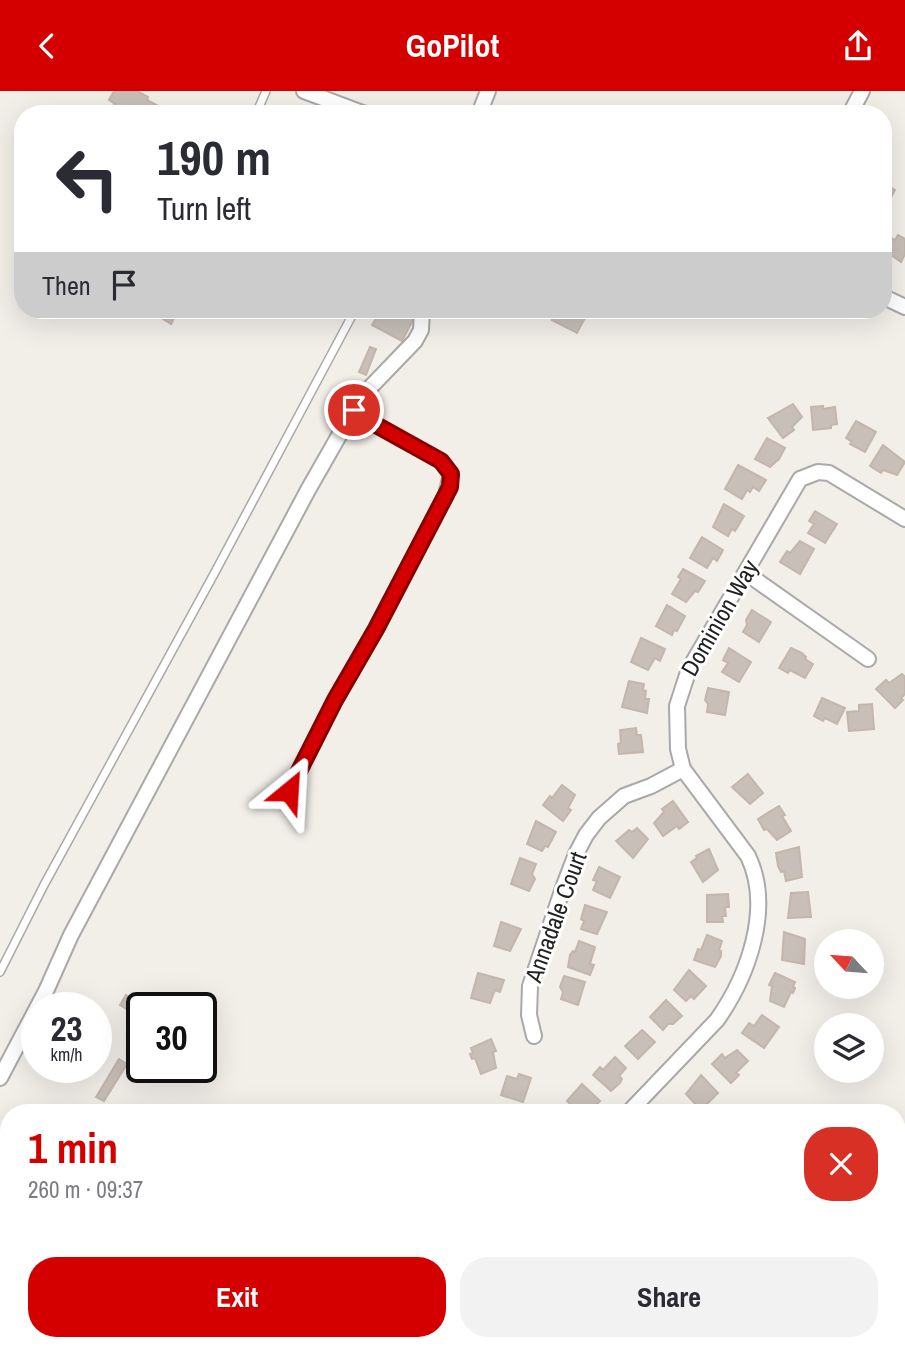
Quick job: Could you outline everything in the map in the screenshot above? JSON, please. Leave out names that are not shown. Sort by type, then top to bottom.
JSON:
[{"type":"street","points":[[304,91],[341,105]]},
{"type":"street","points":[[0,1078],[46,991],[71,935],[308,490],[361,397],[415,341],[421,330],[422,319]]},
{"type":"street","points":[[289,791],[335,700],[376,629],[451,480],[448,469],[441,461],[354,410]]},
{"type":"street","name":"Dominion Way","points":[[636,1104],[723,1012],[738,986],[754,934],[758,900],[754,870],[748,856],[683,769],[676,727],[682,685],[800,479],[808,474],[829,473],[905,519]]},
{"type":"street","points":[[746,573],[868,659]]},
{"type":"street","name":"Annadale Court","points":[[534,1036],[529,1015],[530,986],[567,877],[586,835],[599,818],[624,796],[652,786],[683,769]]},
{"type":"lane","points":[[0,972],[44,885],[350,319]]},
{"type":"building","points":[[114,91],[137,91],[156,105],[114,105],[109,100]]},
{"type":"building","points":[[898,235],[905,239],[905,254],[901,262],[892,256],[892,238],[895,240]]},
{"type":"building","points":[[376,319],[413,319],[402,341],[372,325]]},
{"type":"building","points":[[552,319],[584,319],[577,333]]},
{"type":"building","points":[[370,347],[376,349],[366,375],[359,372]]},
{"type":"building","points":[[793,404],[802,417],[792,427],[794,430],[783,438],[768,418]]},
{"type":"building","points":[[823,406],[823,409],[835,407],[837,424],[831,425],[831,428],[813,430],[811,407]]},
{"type":"building","points":[[856,421],[876,432],[865,452],[850,444],[852,442],[846,438]]},
{"type":"building","points":[[767,438],[785,448],[779,459],[770,467],[755,459]]},
{"type":"building","points":[[883,445],[905,462],[897,475],[883,470],[881,473],[870,466]]},
{"type":"building","points":[[738,465],[766,480],[759,491],[753,487],[750,492],[747,490],[742,499],[725,489]]},
{"type":"building","points":[[724,504],[744,516],[735,531],[732,529],[728,536],[713,527]]},
{"type":"building","points":[[815,511],[837,524],[825,543],[808,533],[814,524],[809,521]]},
{"type":"building","points":[[702,537],[723,550],[717,561],[713,558],[707,568],[690,558]]},
{"type":"building","points":[[800,541],[814,549],[800,574],[780,562],[787,551],[790,553]]},
{"type":"building","points":[[683,569],[705,581],[698,592],[695,591],[686,602],[672,594],[681,579],[678,577]]},
{"type":"building","points":[[667,605],[685,616],[672,635],[656,626]]},
{"type":"building","points":[[752,610],[771,622],[759,642],[743,632]]},
{"type":"building","points":[[641,638],[665,649],[660,661],[655,658],[648,670],[631,662]]},
{"type":"building","points":[[729,648],[751,662],[739,682],[722,672],[728,663],[723,660]]},
{"type":"building","points":[[791,648],[802,653],[805,659],[813,664],[805,678],[779,668]]},
{"type":"building","points":[[902,674],[905,677],[905,694],[895,708],[876,689],[886,680],[889,683]]},
{"type":"building","points":[[629,681],[644,684],[645,699],[649,699],[647,713],[622,707]]},
{"type":"building","points":[[708,688],[729,692],[725,715],[707,712],[708,704],[705,700]]},
{"type":"building","points":[[822,698],[845,708],[837,724],[814,716]]},
{"type":"building","points":[[872,704],[874,729],[849,731],[847,712],[859,711],[859,705]]},
{"type":"building","points":[[636,728],[637,735],[641,735],[643,752],[619,754],[620,730]]},
{"type":"building","points":[[748,774],[763,793],[750,804],[732,787]]},
{"type":"building","points":[[562,785],[575,795],[568,808],[571,810],[563,821],[543,805]]},
{"type":"building","points":[[673,801],[688,822],[663,836],[654,823],[664,812],[662,809]]},
{"type":"building","points":[[779,806],[791,831],[777,840],[767,829],[764,830],[758,819]]},
{"type":"building","points":[[536,821],[556,832],[548,847],[545,846],[542,851],[527,844]]},
{"type":"building","points":[[637,828],[648,839],[633,858],[616,841],[629,830],[632,832]]},
{"type":"building","points":[[799,847],[802,877],[786,881],[784,871],[781,872],[778,866],[776,853]]},
{"type":"building","points":[[709,849],[718,870],[703,882],[691,862]]},
{"type":"building","points":[[520,858],[536,864],[532,874],[535,879],[529,891],[511,884]]},
{"type":"building","points":[[599,867],[620,877],[610,898],[593,890],[597,881],[593,880]]},
{"type":"building","points":[[808,892],[811,917],[788,918],[791,893]]},
{"type":"building","points":[[728,894],[729,907],[725,907],[726,916],[722,916],[723,922],[707,922],[707,895]]},
{"type":"building","points":[[585,905],[607,912],[597,934],[581,929]]},
{"type":"building","points":[[501,922],[521,929],[510,951],[494,946]]},
{"type":"building","points":[[784,932],[805,939],[804,964],[782,960]]},
{"type":"building","points":[[707,935],[722,941],[719,950],[721,956],[715,967],[694,960]]},
{"type":"building","points":[[579,941],[595,947],[590,964],[594,965],[590,975],[568,967],[570,955],[575,952]]},
{"type":"building","points":[[689,970],[706,986],[694,999],[691,996],[686,1001],[674,990]]},
{"type":"building","points":[[478,973],[504,980],[500,992],[495,990],[490,1003],[471,998]]},
{"type":"building","points":[[775,973],[795,982],[793,993],[791,992],[784,1007],[770,1001],[772,986],[769,985]]},
{"type":"building","points":[[564,976],[585,982],[578,1005],[561,999],[563,992],[560,987]]},
{"type":"building","points":[[126,995],[126,1009],[120,1005]]},
{"type":"building","points":[[666,1000],[682,1016],[663,1030],[650,1017]]},
{"type":"building","points":[[762,1015],[779,1027],[764,1048],[742,1033],[749,1023],[754,1026]]},
{"type":"building","points":[[642,1030],[655,1042],[638,1059],[625,1046]]},
{"type":"building","points":[[491,1039],[496,1051],[493,1052],[496,1068],[481,1074],[475,1058],[472,1059],[470,1054],[473,1053],[471,1048]]},
{"type":"building","points":[[737,1050],[748,1061],[736,1073],[739,1075],[731,1083],[712,1064],[722,1054],[725,1058]]},
{"type":"building","points":[[615,1057],[626,1068],[619,1076],[622,1079],[620,1083],[611,1091],[593,1075],[600,1067],[603,1070]]},
{"type":"building","points":[[119,1059],[126,1063],[104,1101],[96,1097],[104,1083],[112,1083],[112,1071]]},
{"type":"building","points":[[519,1074],[531,1078],[523,1102],[501,1095],[507,1076],[517,1079]]},
{"type":"building","points":[[701,1075],[718,1093],[707,1104],[695,1104],[686,1094]]},
{"type":"building","points":[[582,1084],[600,1101],[597,1104],[570,1104],[567,1101]]},
{"type":"route","points":[[289,791],[450,487],[451,474],[446,465],[354,410]]}]
